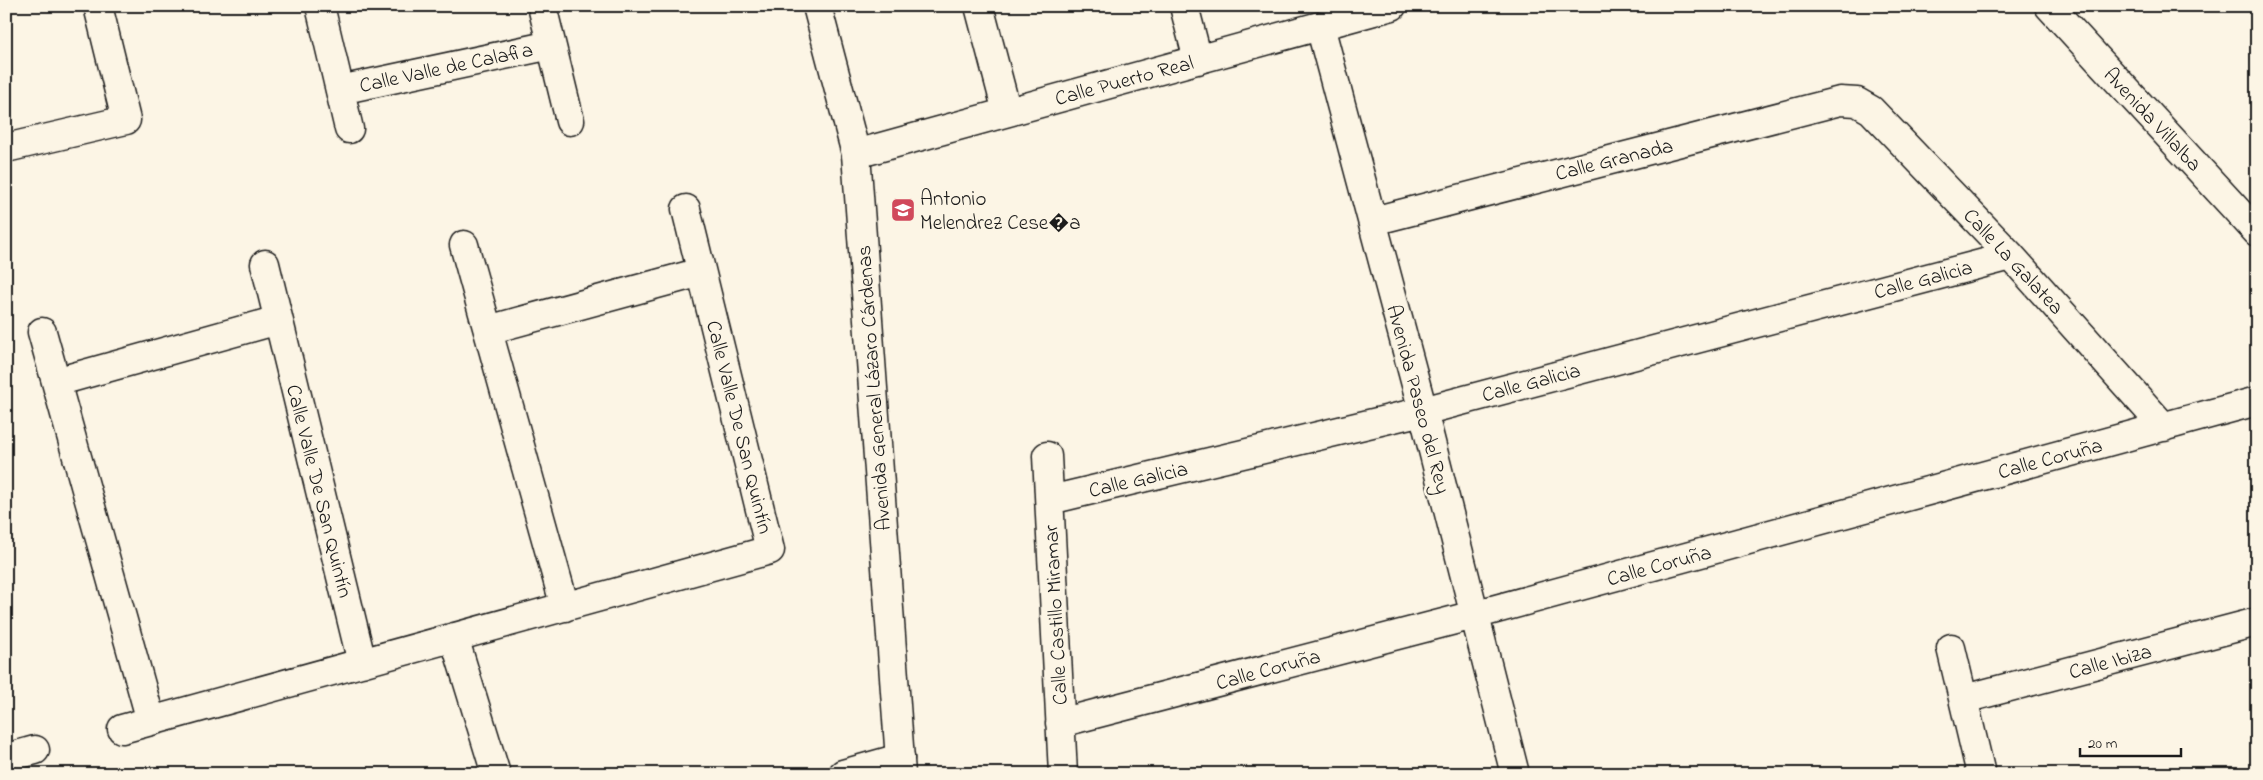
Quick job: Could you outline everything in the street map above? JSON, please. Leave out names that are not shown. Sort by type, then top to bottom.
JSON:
[{"type":"street","points":[[6,148],[126,120],[98,6]]},
{"type":"street","name":"Calle Valle de Calafia","points":[[320,6],[349,129]]},
{"type":"street","name":"Calle Valle de Calafia","points":[[542,6],[570,121]]},
{"type":"street","name":"Avenida General Lázaro Cárdenas","points":[[817,6],[856,154],[901,766]]},
{"type":"street","points":[[979,6],[1007,112]]},
{"type":"street","points":[[1184,6],[1198,60]]},
{"type":"street","name":"Calle Puerto Real","points":[[856,154],[1392,6]]},
{"type":"street","name":"Avenida Villalba","points":[[2049,6],[2257,232]]},
{"type":"street","name":"Avenida Paseo del Rey","points":[[1320,26],[1423,410],[1515,774]]},
{"type":"street","name":"Calle Valle de Calafia","points":[[340,90],[551,44]]},
{"type":"street","name":"Calle Granada","points":[[1373,221],[1840,101],[1857,102]]},
{"type":"street","name":"Calle La Galatea","points":[[1857,102],[1871,110],[2011,256],[2164,427]]},
{"type":"street","name":"Calle Valle De San Quintín","points":[[122,729],[770,550],[686,209]]},
{"type":"street","points":[[464,245],[565,607]]},
{"type":"street","name":"Calle Galicia","points":[[1050,500],[1423,410],[2011,256]]},
{"type":"street","name":"Calle Valle De San Quintín","points":[[265,264],[362,663]]},
{"type":"street","points":[[488,330],[701,272]]},
{"type":"street","points":[[56,382],[278,320]]},
{"type":"street","points":[[42,332],[151,721]]},
{"type":"street","name":"Calle Coruña","points":[[1060,723],[1474,615],[2257,401]]},
{"type":"street","name":"Calle Castillo Miramar","points":[[1047,456],[1062,774]]},
{"type":"street","name":"Calle Ibiza","points":[[1964,699],[2257,622]]},
{"type":"street","points":[[454,637],[496,774]]},
{"type":"street","points":[[1951,648],[1981,774]]},
{"type":"street","points":[[6,758],[35,750]]},
{"type":"street","points":[[843,774],[901,766]]},
{"type":"place","name":"Antonio Melendrez Cese�a","points":[[903,210]]}]
